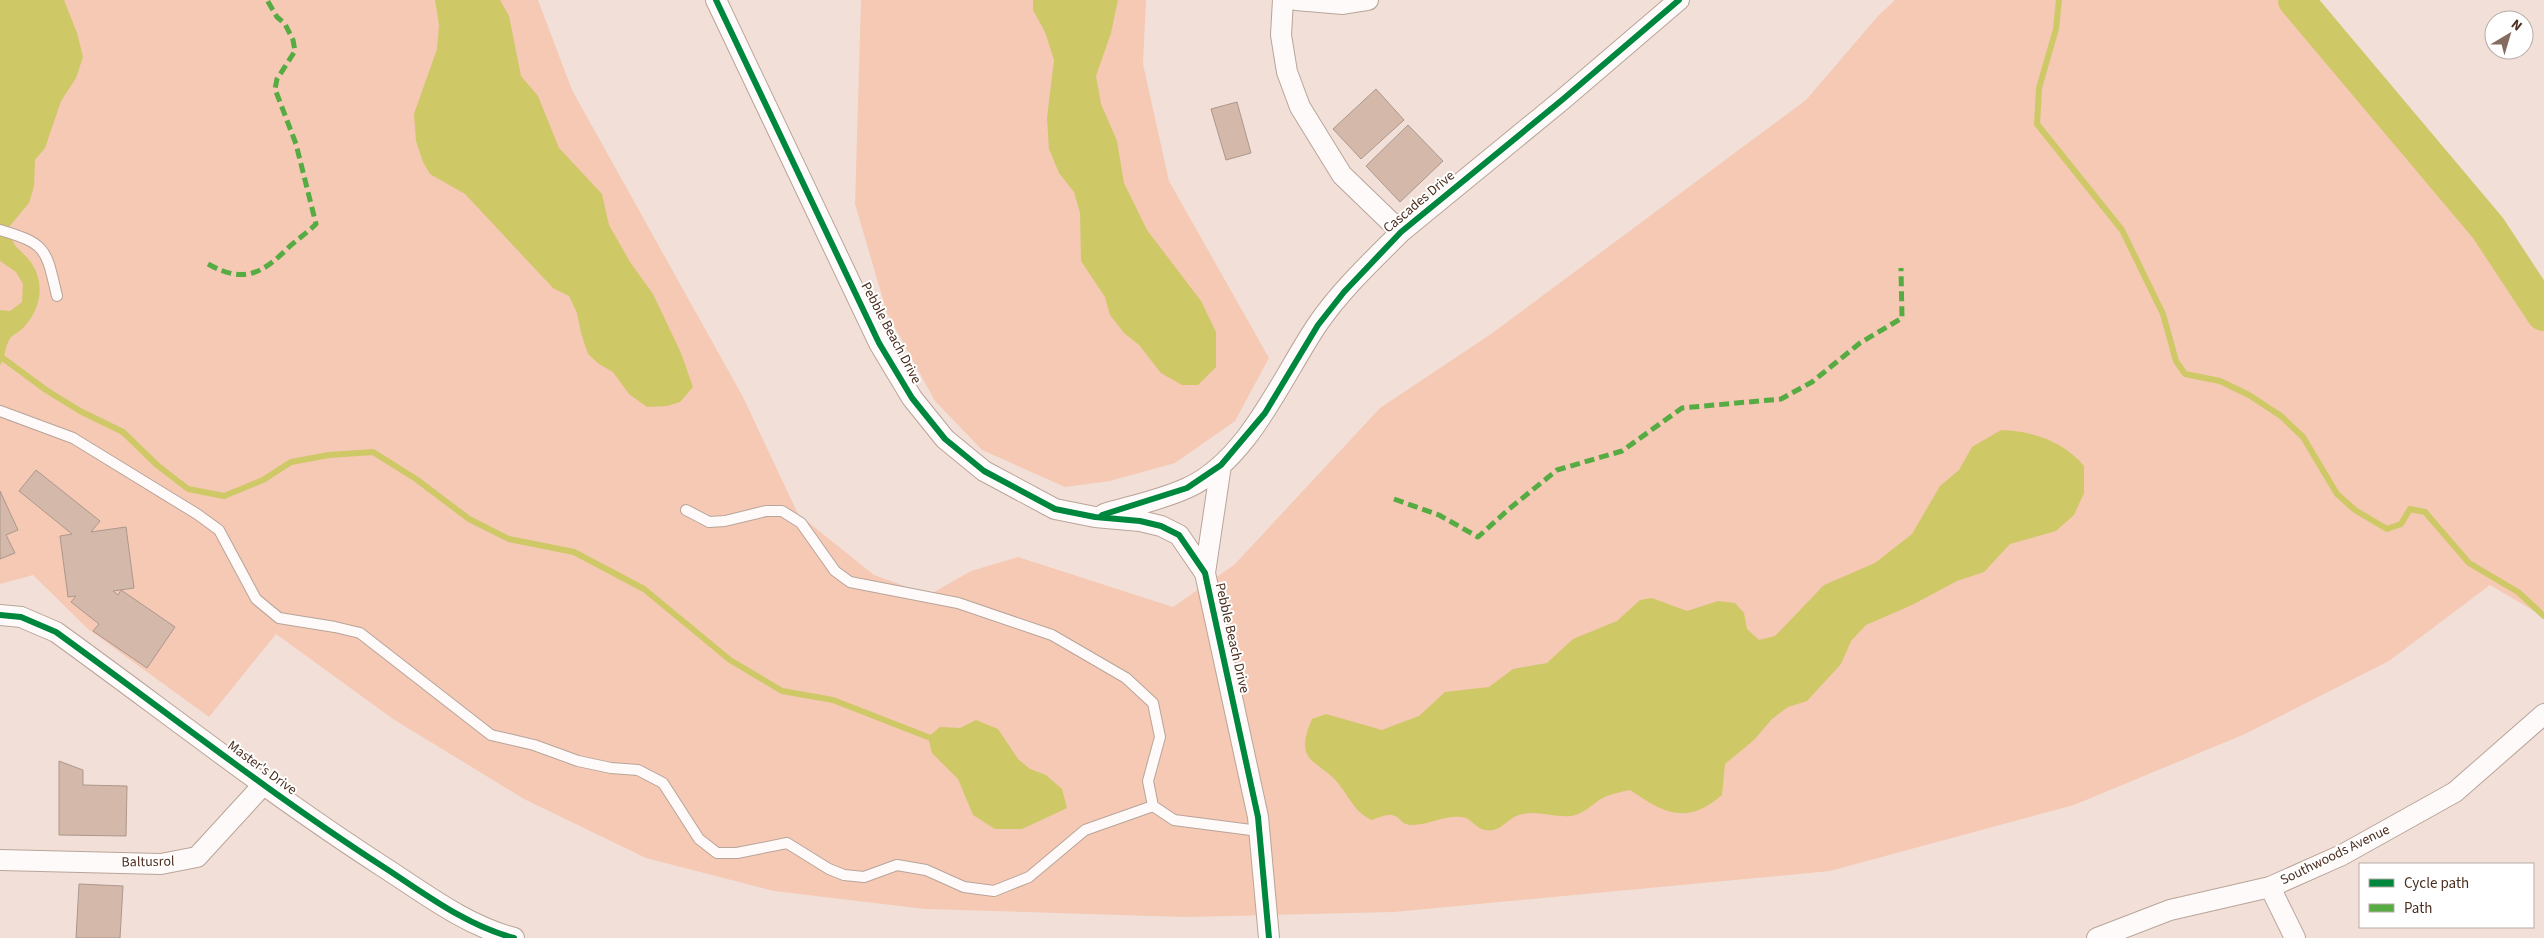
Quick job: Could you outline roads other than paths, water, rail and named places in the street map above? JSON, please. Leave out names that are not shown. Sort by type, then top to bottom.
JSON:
[{"type":"street","name":"Pebble Beach Drive","points":[[716,0],[879,343],[912,398],[945,439],[984,472],[1054,509],[1095,517],[1140,521],[1161,526],[1179,536],[1205,573],[1247,760],[1259,831],[1269,938]]},
{"type":"street","points":[[1283,0],[1281,35],[1287,72],[1300,107],[1342,175],[1401,232]]},
{"type":"street","points":[[1296,0],[1344,4],[1368,0]]},
{"type":"street","name":"Cascades Drive","points":[[1095,517],[1188,488],[1221,465],[1265,413],[1318,325],[1344,292],[1401,232],[1562,100],[1679,0]]},
{"type":"street","points":[[1205,573],[1221,465]]},
{"type":"street","name":"Master's Drive","points":[[0,615],[21,617],[56,632],[263,785],[347,844],[456,913],[490,932],[514,938]]},
{"type":"street","name":"Southwoods Avenue","points":[[2097,938],[2170,910],[2270,887],[2342,855],[2455,792],[2544,714]]},
{"type":"street","name":"Baltusrol","points":[[0,860],[161,864],[180,862],[197,857],[263,785]]},
{"type":"street","points":[[2270,887],[2295,938]]},
{"type":"lane","points":[[0,230],[29,238],[41,248],[48,261],[57,296]]},
{"type":"lane","points":[[0,411],[73,438],[212,524],[219,530],[256,599],[279,618],[335,626],[360,633],[491,735],[534,745],[578,761],[611,768],[638,770],[663,783],[700,839],[717,853],[737,853],[787,843],[828,869],[844,875],[864,877],[898,865],[926,870],[964,887],[994,891],[1029,877],[1084,830],[1153,806]]},
{"type":"lane","points":[[686,510],[709,522],[725,521],[766,510],[782,511],[801,523],[835,570],[850,582],[958,604],[1052,635],[1126,678],[1153,703],[1160,737],[1148,781],[1153,806],[1174,820],[1259,831]]},
{"type":"waterway","points":[[2059,0],[2056,29],[2039,88],[2037,124],[2122,230],[2163,314],[2176,361],[2185,374],[2220,381],[2249,395],[2281,416],[2303,437],[2337,494],[2355,510],[2387,529],[2401,524],[2410,509],[2425,512],[2469,563],[2518,592],[2544,616]]},
{"type":"waterway","points":[[2296,0],[2488,228],[2544,313]]},
{"type":"waterway","points":[[0,356],[46,390],[80,411],[123,432],[157,465],[188,489],[224,496],[263,480],[291,462],[329,455],[373,452],[416,479],[469,519],[509,539],[574,552],[644,589],[730,660],[782,691],[833,700],[928,737]]}]
